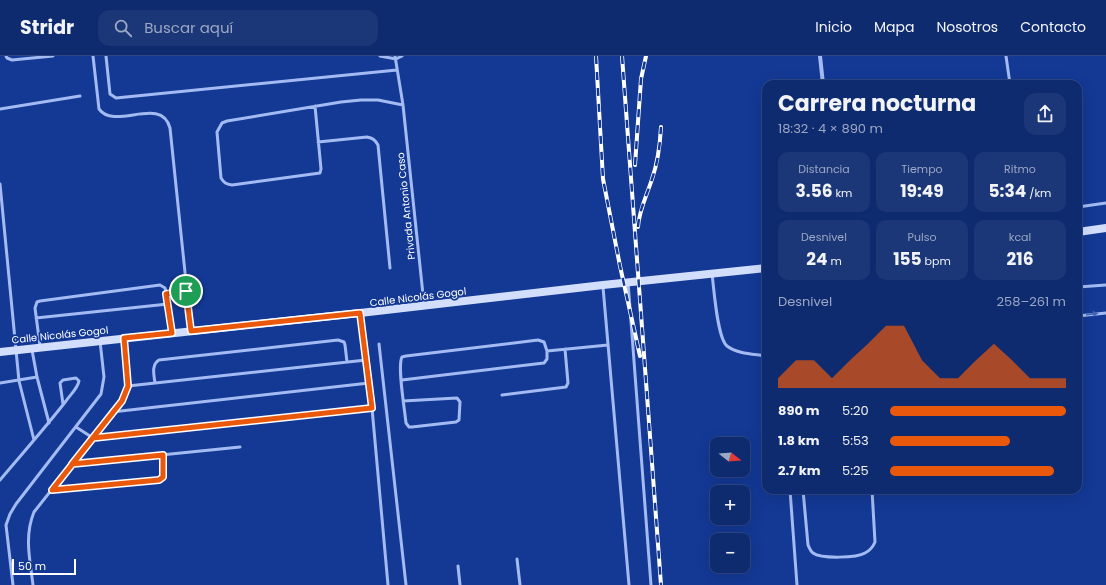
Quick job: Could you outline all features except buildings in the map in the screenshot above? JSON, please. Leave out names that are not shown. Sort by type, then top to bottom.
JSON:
[{"type":"street","points":[[820,56],[823,80]]},
{"type":"street","points":[[1082,231],[1106,228]]},
{"type":"street","name":"Calle Nicolás Gogol","points":[[0,352],[762,268]]},
{"type":"lane","points":[[6,56],[12,60],[53,56]]},
{"type":"lane","points":[[93,56],[99,109],[102,113],[110,117],[153,113],[164,117],[168,122],[170,128],[191,331]]},
{"type":"lane","points":[[106,56],[110,94],[116,98],[397,70]]},
{"type":"lane","points":[[380,56],[402,56]]},
{"type":"lane","points":[[1006,56],[1009,80]]},
{"type":"lane","name":"Privada Antonio Caso","points":[[395,57],[402,105],[425,306]]},
{"type":"lane","points":[[0,109],[80,96]]},
{"type":"lane","points":[[315,106],[321,169],[318,174],[232,185],[226,184],[221,178],[217,132],[222,123],[315,106],[361,100],[378,100],[402,105]]},
{"type":"lane","points":[[318,142],[367,137],[372,138],[378,145],[390,268]]},
{"type":"lane","points":[[0,184],[19,381],[34,440]]},
{"type":"lane","points":[[1082,206],[1106,203]]},
{"type":"lane","points":[[712,274],[723,341],[727,346],[735,350],[762,355]]},
{"type":"lane","points":[[628,282],[651,585]]},
{"type":"lane","points":[[49,423],[37,377],[36,304],[40,301],[160,285],[165,288],[172,333]]},
{"type":"lane","points":[[603,285],[629,585]]},
{"type":"lane","points":[[1082,288],[1106,285]]},
{"type":"lane","points":[[166,294],[186,291]]},
{"type":"lane","points":[[36,318],[168,304]]},
{"type":"lane","points":[[360,313],[372,408],[388,585]]},
{"type":"lane","points":[[1082,316],[1106,313]]},
{"type":"lane","points":[[33,585],[28,532],[30,522],[34,512],[122,401],[128,386],[124,338]]},
{"type":"lane","points":[[155,383],[154,367],[156,362],[159,360],[338,340],[344,342],[347,362]]},
{"type":"lane","points":[[402,380],[544,364],[547,359],[547,351],[544,342],[538,340],[406,356],[400,360],[403,401],[406,423],[409,427],[456,422],[459,420],[460,402],[457,398],[403,401]]},
{"type":"lane","points":[[13,585],[6,525],[16,504],[101,394],[104,377],[100,341]]},
{"type":"lane","points":[[379,344],[406,585]]},
{"type":"lane","points":[[547,351],[608,345]]},
{"type":"lane","points":[[502,395],[566,387],[568,383],[565,349]]},
{"type":"lane","points":[[128,386],[366,360]]},
{"type":"lane","points":[[0,383],[37,377]]},
{"type":"lane","points":[[0,480],[49,423],[63,404],[79,382],[76,378],[63,380],[60,383],[63,404]]},
{"type":"lane","points":[[112,412],[369,383]]},
{"type":"lane","points":[[76,427],[93,438],[372,408]]},
{"type":"lane","points":[[72,464],[240,447]]},
{"type":"lane","points":[[52,490],[159,480],[162,479],[164,475],[163,455]]},
{"type":"lane","points":[[790,494],[797,585]]},
{"type":"lane","points":[[803,494],[808,545],[811,552],[817,556],[836,557],[860,556],[873,548],[875,542],[872,494]]},
{"type":"lane","points":[[517,559],[520,585]]},
{"type":"lane","points":[[458,566],[460,585]]},
{"type":"railway","points":[[596,56],[603,179],[640,356]]},
{"type":"railway","points":[[622,56],[661,585]]},
{"type":"railway","points":[[635,165],[641,79],[646,56]]},
{"type":"railway","points":[[638,227],[642,209],[656,166],[661,127]]},
{"type":"route","points":[[186,291],[166,294],[172,333],[124,338],[128,386],[126,393],[122,401],[72,464],[163,455],[164,475],[162,479],[52,490],[72,464],[93,438],[372,408],[360,313],[191,331],[186,291]]}]
